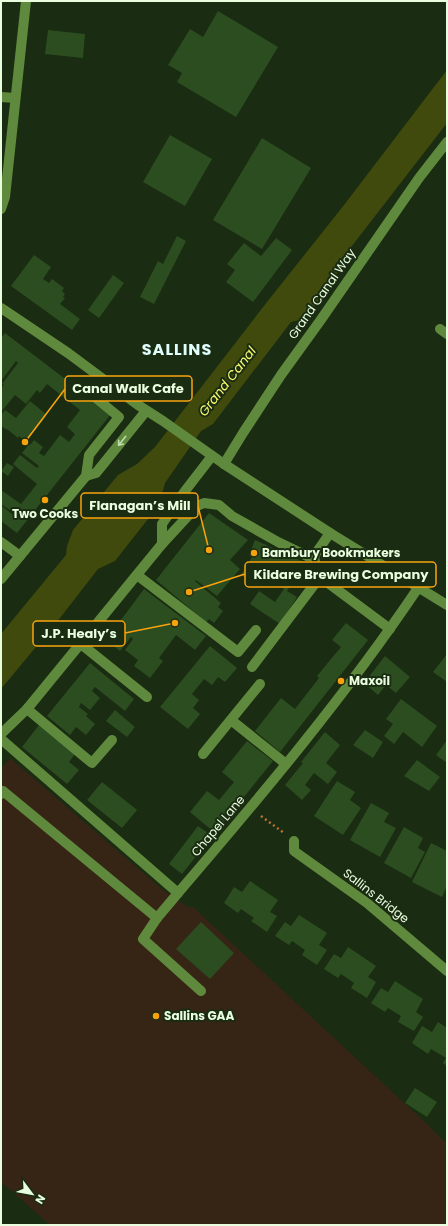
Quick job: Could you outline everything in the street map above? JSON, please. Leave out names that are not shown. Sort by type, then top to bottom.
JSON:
[{"type":"street","points":[[1,209],[5,196],[26,1]]},
{"type":"street","points":[[1,97],[15,98]]},
{"type":"street","name":"Grand Canal Way","points":[[224,464],[281,375],[447,142]]},
{"type":"street","points":[[1,308],[68,353],[146,411],[163,421],[201,449],[330,533],[447,605]]},
{"type":"street","points":[[1,579],[86,476],[89,455],[119,417],[96,398]]},
{"type":"street","points":[[86,476],[96,473],[146,411]]},
{"type":"street","points":[[162,544],[162,524],[212,456]]},
{"type":"street","points":[[1,734],[26,709],[162,544],[198,506],[204,503],[219,505],[232,516],[278,542],[307,556],[314,556]]},
{"type":"street","points":[[330,533],[314,556],[316,569],[320,577],[390,629]]},
{"type":"street","points":[[1,542],[20,556]]},
{"type":"street","points":[[137,575],[238,652],[256,630]]},
{"type":"street","points":[[252,667],[320,577]]},
{"type":"street","name":"Chapel Lane","points":[[200,992],[143,939],[157,918],[251,808],[286,764],[390,629],[418,588]]},
{"type":"street","points":[[81,644],[147,697]]},
{"type":"street","points":[[203,754],[260,684]]},
{"type":"street","points":[[26,709],[92,763],[112,740]]},
{"type":"street","points":[[231,720],[286,764]]},
{"type":"street","points":[[1,739],[178,893]]},
{"type":"street","points":[[1,794],[3,791],[157,918]]},
{"type":"street","name":"Sallins Bridge","points":[[294,841],[294,851],[367,903],[447,971]]},
{"type":"path","points":[[251,808],[294,841]]},
{"type":"shaded area","name":"Sallins GAA","points":[[10,758],[163,890],[186,906],[193,907],[447,1144],[447,1225],[50,1225],[1,1182],[1,769]]},
{"type":"water","name":"Grand Canal","points":[[447,70],[447,123],[338,264],[336,282],[304,319],[291,322],[213,424],[201,431],[165,483],[159,505],[115,561],[98,569],[60,618],[1,689],[1,634],[66,555],[67,546],[73,530],[118,475],[137,464],[155,447],[344,205]]},
{"type":"building","points":[[218,11],[278,47],[236,117],[177,82],[182,73],[168,65],[190,29],[203,37]]},
{"type":"building","points":[[48,30],[85,34],[83,58],[45,54]]},
{"type":"building","points":[[170,135],[212,159],[185,206],[143,182]]},
{"type":"building","points":[[262,138],[311,168],[262,249],[213,220]]},
{"type":"building","points":[[177,236],[186,241],[154,304],[140,297],[158,261],[163,264]]},
{"type":"building","points":[[276,238],[292,250],[253,302],[226,282],[235,270],[227,264],[244,243],[261,256]]},
{"type":"building","points":[[34,255],[51,267],[43,279],[49,283],[52,279],[64,288],[62,291],[65,294],[63,297],[65,298],[60,304],[80,319],[72,330],[11,286]]},
{"type":"building","points":[[113,275],[124,283],[99,318],[88,310]]},
{"type":"building","points":[[5,333],[111,414],[17,533],[1,521],[1,505],[13,515],[14,513],[1,504],[1,490],[21,504],[37,484],[13,464],[20,455],[37,468],[39,466],[22,453],[34,440],[43,447],[39,453],[44,456],[60,435],[69,442],[75,434],[67,427],[80,410],[47,384],[40,393],[37,390],[26,404],[15,395],[1,412],[1,388],[4,385],[2,384],[18,363],[16,361],[1,381],[1,338]]},
{"type":"building","points":[[30,401],[47,415],[26,442],[19,436],[18,438],[1,426],[1,415],[5,410],[16,418]]},
{"type":"building","points":[[7,463],[14,467],[8,476],[1,471]]},
{"type":"building","points":[[209,513],[248,540],[230,560],[240,569],[217,596],[196,580],[195,581],[221,603],[218,607],[223,611],[214,623],[209,619],[206,622],[156,580]]},
{"type":"building","points":[[255,540],[306,563],[299,578],[296,576],[287,591],[297,597],[280,624],[250,604],[259,591],[275,602],[284,589],[261,572],[254,583],[241,575],[252,557],[249,555]]},
{"type":"building","points":[[144,589],[206,636],[195,650],[176,635],[159,658],[163,661],[150,678],[134,666],[138,660],[125,650],[133,639],[131,637],[120,651],[106,640]]},
{"type":"building","points":[[346,623],[368,640],[280,752],[255,731],[281,698],[295,709],[319,678],[317,676],[341,647],[332,640]]},
{"type":"building","points":[[210,646],[237,668],[225,682],[218,677],[212,685],[204,679],[192,694],[199,700],[193,708],[200,714],[188,729],[160,707]]},
{"type":"building","points":[[447,654],[447,682],[433,672]]},
{"type":"building","points":[[385,656],[410,677],[396,693],[386,685],[378,695],[364,683]]},
{"type":"building","points":[[90,663],[134,699],[125,711],[95,687],[92,691],[100,698],[90,710],[81,703],[79,707],[88,714],[86,716],[95,724],[86,735],[76,727],[70,735],[47,716]]},
{"type":"building","points":[[401,699],[437,726],[422,747],[403,732],[394,744],[384,736],[393,724],[386,719]]},
{"type":"building","points":[[115,710],[135,727],[127,737],[106,721]]},
{"type":"building","points":[[39,725],[75,754],[69,762],[79,770],[67,784],[22,747]]},
{"type":"building","points":[[365,730],[383,742],[373,758],[353,745]]},
{"type":"building","points":[[325,732],[340,745],[326,763],[337,772],[328,784],[314,773],[305,785],[311,790],[302,800],[285,785]]},
{"type":"building","points":[[447,740],[447,763],[436,755]]},
{"type":"building","points":[[247,741],[273,761],[215,833],[190,812],[207,791],[219,800],[234,782],[222,772]]},
{"type":"building","points":[[417,760],[440,777],[429,791],[404,776]]},
{"type":"building","points":[[337,781],[355,792],[350,800],[361,808],[343,835],[314,816]]},
{"type":"building","points":[[102,782],[137,810],[122,828],[87,800]]},
{"type":"building","points":[[371,803],[389,813],[384,822],[396,828],[380,857],[350,840]]},
{"type":"building","points":[[198,826],[212,836],[182,874],[169,864]]},
{"type":"building","points":[[404,827],[423,838],[418,848],[425,852],[411,878],[384,863]]},
{"type":"building","points":[[431,843],[447,851],[447,886],[442,897],[412,882]]},
{"type":"building","points":[[250,881],[278,900],[270,912],[277,916],[267,932],[251,921],[254,918],[241,909],[238,913],[224,903],[234,887],[242,892]]},
{"type":"building","points":[[299,915],[327,933],[319,945],[327,950],[317,965],[302,955],[305,950],[292,941],[289,945],[275,936],[285,922],[291,926]]},
{"type":"building","points":[[201,922],[234,953],[210,979],[176,949]]},
{"type":"building","points":[[348,947],[376,966],[368,977],[376,982],[367,998],[351,988],[354,983],[341,974],[338,978],[324,969],[334,954],[341,958]]},
{"type":"building","points":[[395,981],[423,999],[416,1012],[423,1017],[414,1031],[398,1022],[401,1016],[388,1008],[385,1012],[371,1003],[381,988],[388,992]]},
{"type":"building","points":[[438,1022],[447,1028],[447,1066],[443,1063],[446,1058],[431,1049],[428,1054],[412,1043],[422,1026],[432,1032]]},
{"type":"building","points":[[415,1088],[437,1102],[427,1117],[405,1103]]},
{"type":"place","name":"Canal Walk Cafe","points":[[25,442]]},
{"type":"place","name":"Two Cooks","points":[[45,500]]},
{"type":"place","name":"Flanagan’s Mill","points":[[209,550]]},
{"type":"place","name":"Bambury Bookmakers","points":[[254,553]]},
{"type":"place","name":"Kildare Brewing Company","points":[[189,592]]},
{"type":"place","name":"J.P. Healy’s","points":[[175,623]]},
{"type":"place","name":"Maxoil","points":[[341,681]]},
{"type":"place","name":"Sallins GAA","points":[[156,1016]]},
{"type":"district","name":"SALLINS","points":[[177,349]]}]
